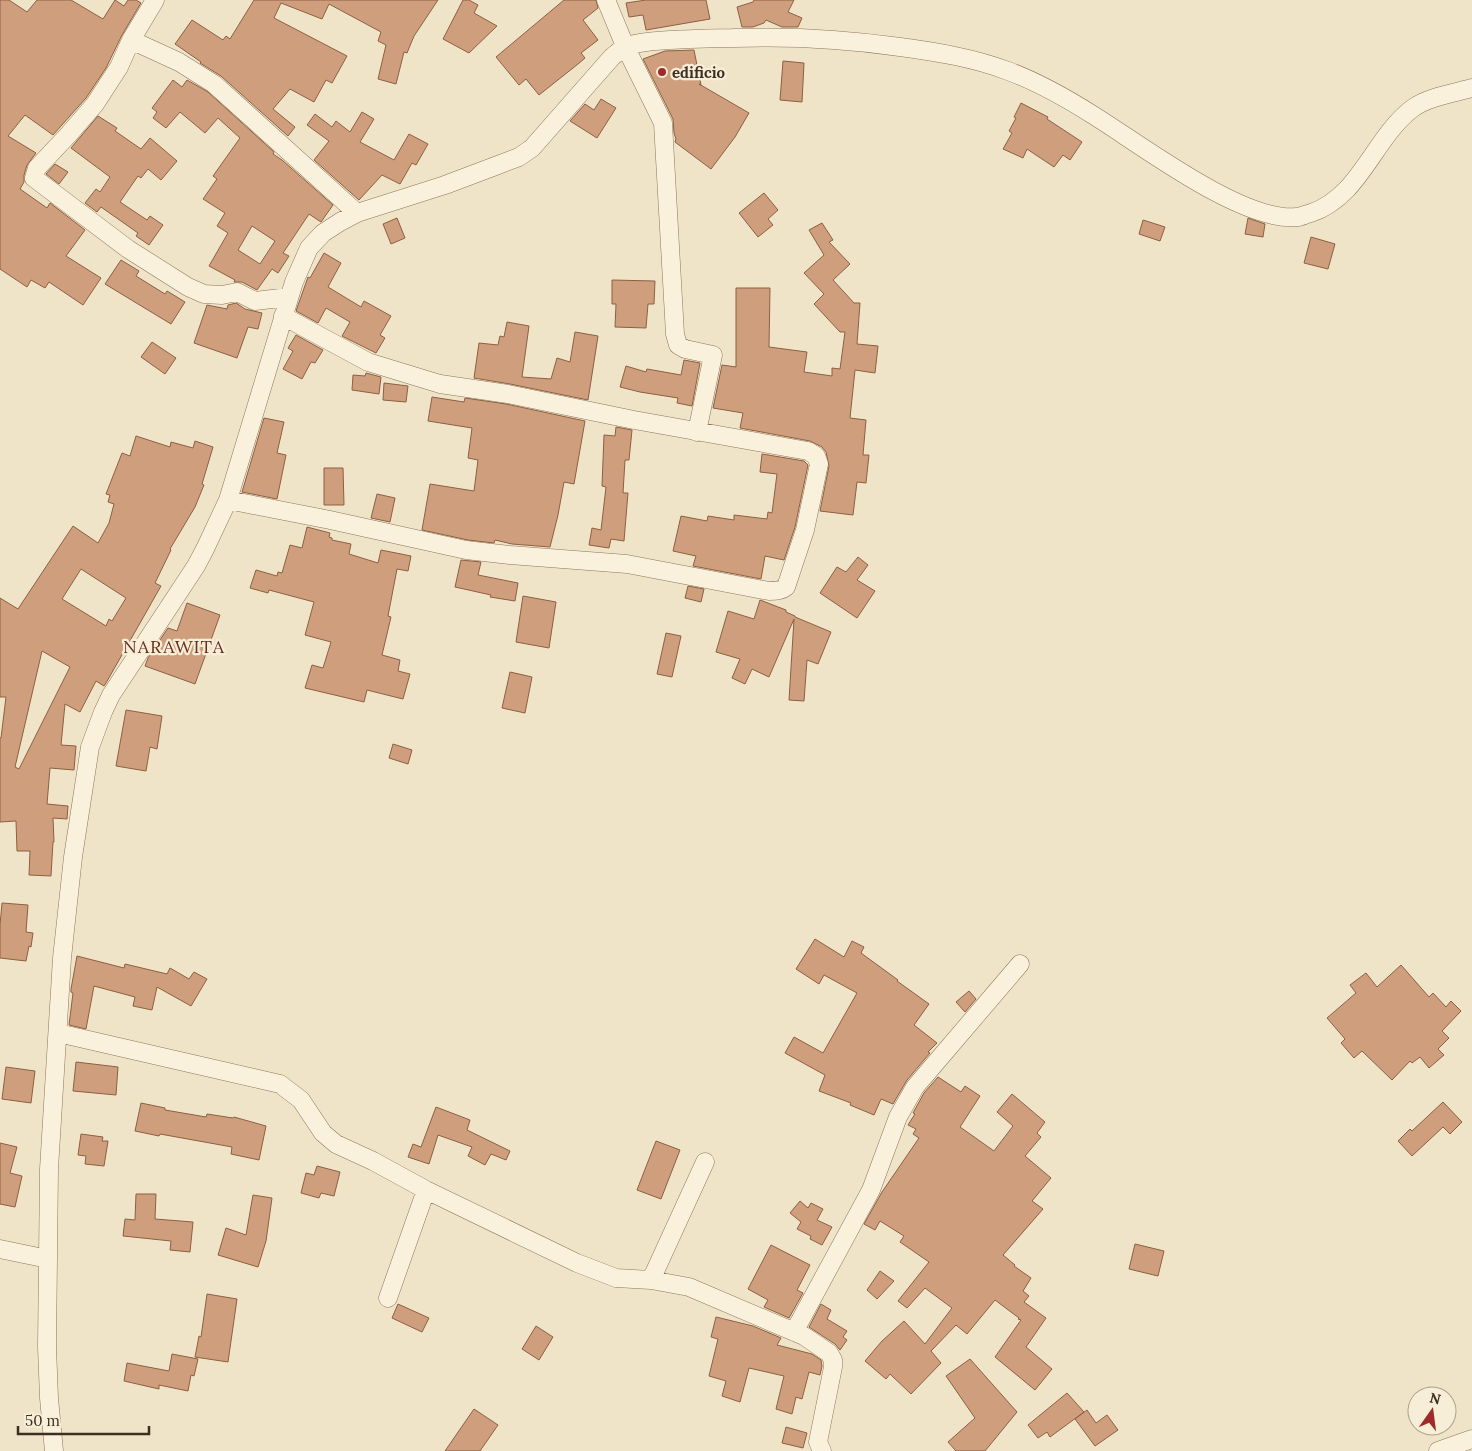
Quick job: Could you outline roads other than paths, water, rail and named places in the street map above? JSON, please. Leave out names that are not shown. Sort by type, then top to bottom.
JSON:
[{"type":"street","points":[[155,0],[119,67],[95,104],[37,168],[34,178],[128,248],[188,287],[204,294],[222,295],[237,292],[255,300],[289,297]]},
{"type":"street","points":[[606,0],[625,46],[664,123],[675,334],[678,345],[685,349],[714,355],[697,432]]},
{"type":"street","points":[[54,1451],[47,1347],[49,1169],[62,958],[73,857],[90,747],[111,694],[196,566],[228,500],[289,297],[309,248],[323,232],[357,213],[445,185],[519,157],[532,148],[612,57],[625,46],[642,42],[688,39],[819,38],[912,48],[975,60],[1036,83],[1068,100],[1171,165],[1236,202],[1269,215],[1297,217],[1331,204],[1348,188],[1390,132],[1415,106],[1435,98],[1472,88]]},
{"type":"street","points":[[132,40],[179,62],[214,84],[357,213]]},
{"type":"street","points":[[228,500],[466,550],[627,564],[769,591],[782,590],[786,586],[805,530],[819,464],[816,456],[808,451],[697,432],[508,394],[440,384],[368,362],[283,316]]},
{"type":"street","points":[[794,1332],[871,1190],[898,1117],[906,1101],[1020,964]]},
{"type":"street","points":[[58,1034],[280,1084],[301,1100],[323,1133],[336,1144],[374,1161],[426,1190],[577,1263],[616,1278],[651,1280],[689,1287],[804,1336],[829,1353],[833,1360],[818,1442],[822,1451]]},
{"type":"street","points":[[651,1280],[706,1162]]},
{"type":"street","points":[[388,1298],[426,1190]]},
{"type":"street","points":[[0,1249],[48,1260]]},
{"type":"street","points":[[1438,1451],[1472,1439]]},
{"type":"place","name":"edificio","points":[[662,72]]},
{"type":"district","name":"NARAWITA","points":[[174,646]]}]
